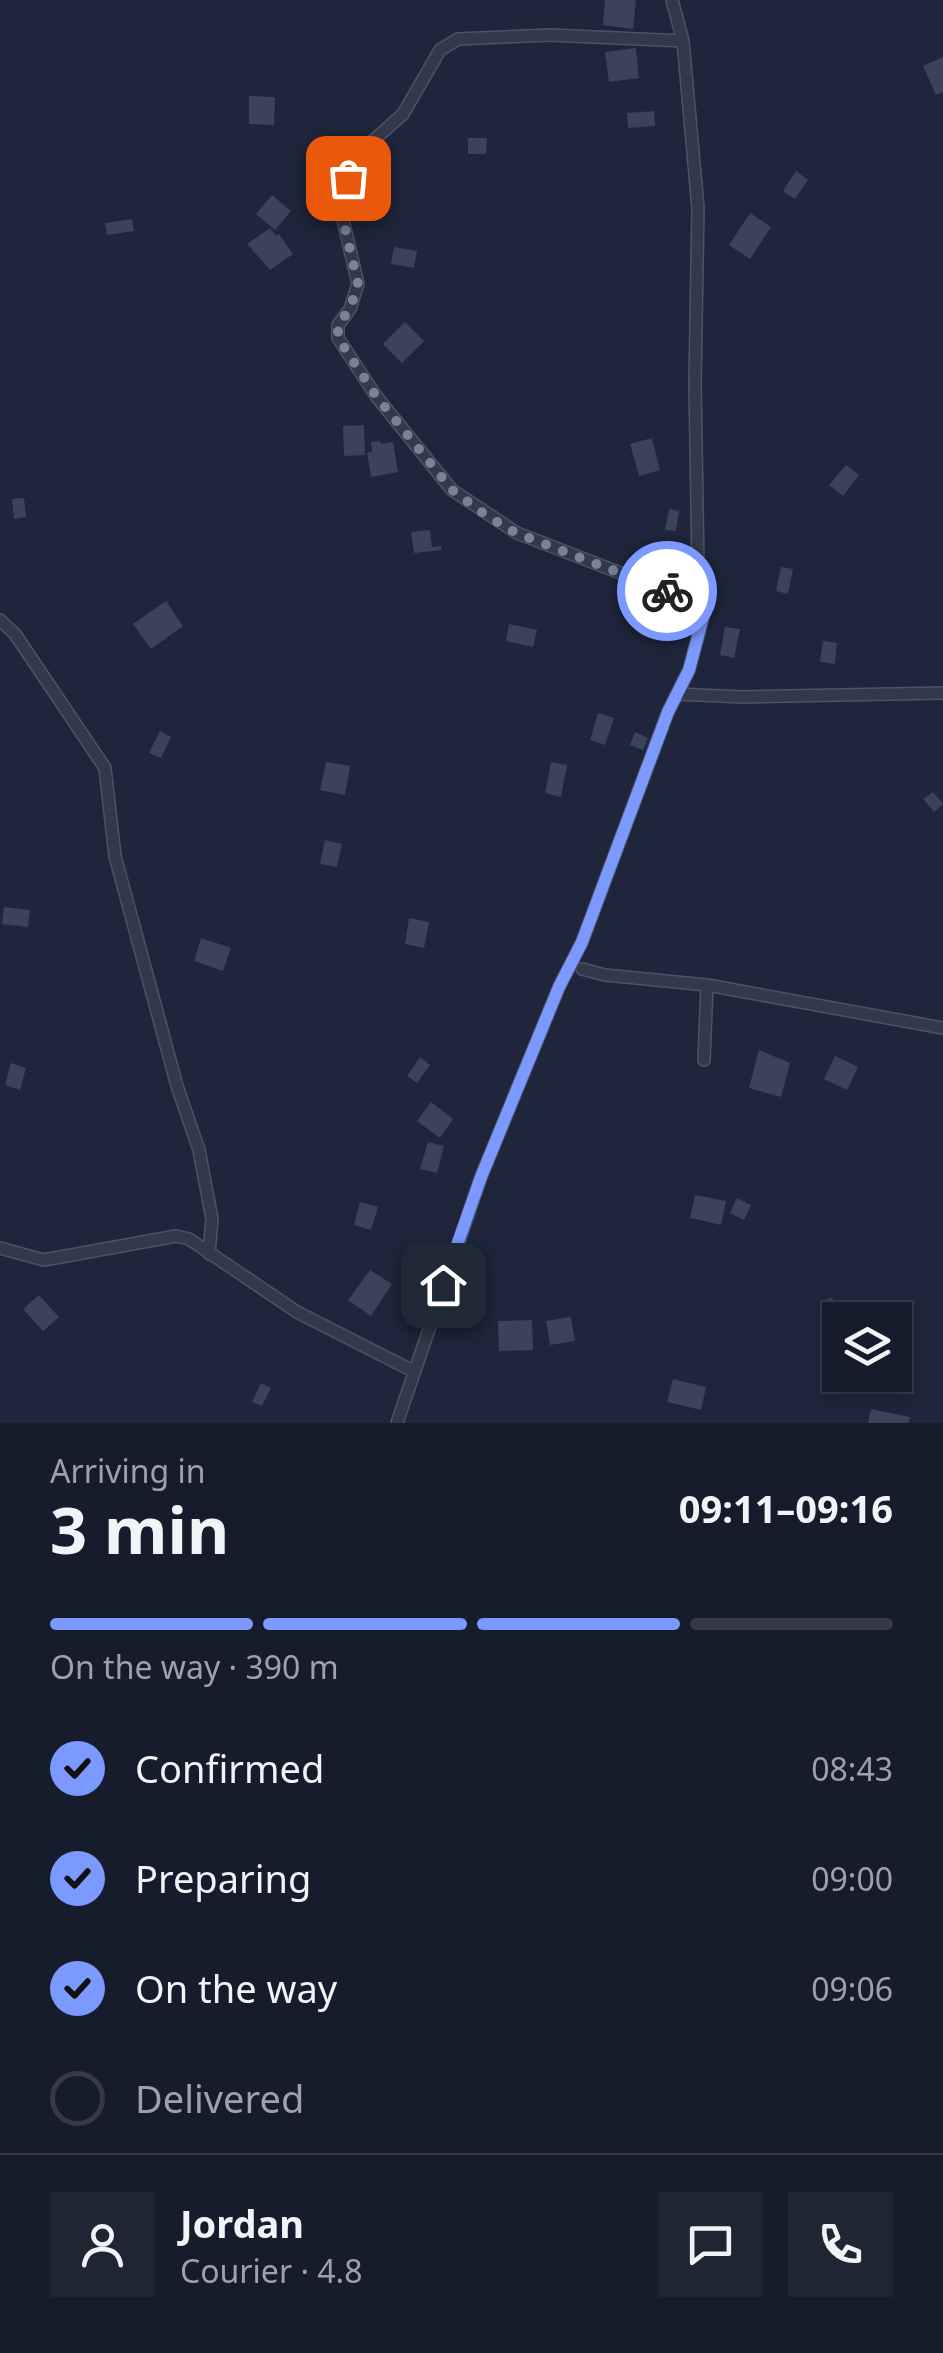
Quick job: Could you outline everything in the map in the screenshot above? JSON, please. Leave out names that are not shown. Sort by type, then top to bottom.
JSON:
[{"type":"street","points":[[397,1423],[481,1177],[559,987],[582,942],[689,670],[706,606],[698,566],[698,208],[683,41],[672,0]]},
{"type":"street","points":[[683,41],[491,36],[458,39],[440,50],[403,114],[356,156],[348,178],[340,207],[358,284],[350,309],[338,325],[338,338],[376,396],[452,490],[487,516],[516,533],[706,606]]},
{"type":"street","points":[[0,620],[15,634],[105,768],[115,856],[177,1086],[200,1150],[212,1219],[210,1254]]},
{"type":"street","points":[[678,694],[943,694]]},
{"type":"street","points":[[582,942],[582,968]]},
{"type":"street","points":[[582,968],[605,975],[706,985],[943,1028]]},
{"type":"street","points":[[559,987],[582,968]]},
{"type":"street","points":[[704,1060],[706,985]]},
{"type":"street","points":[[0,1248],[44,1260],[176,1236],[189,1239],[297,1312],[413,1371]]},
{"type":"building","points":[[605,0],[636,0],[633,29],[603,25]]},
{"type":"building","points":[[636,48],[639,78],[609,82],[605,52]]},
{"type":"building","points":[[943,57],[943,92],[936,95],[923,66]]},
{"type":"building","points":[[249,96],[275,97],[274,125],[249,124]]},
{"type":"building","points":[[654,111],[655,126],[628,128],[627,113]]},
{"type":"building","points":[[468,138],[487,138],[486,154],[468,154]]},
{"type":"building","points":[[796,171],[808,180],[795,199],[783,191]]},
{"type":"building","points":[[272,195],[291,211],[275,230],[256,214]]},
{"type":"building","points":[[750,213],[771,227],[750,259],[729,245]]},
{"type":"building","points":[[132,219],[134,231],[107,235],[105,223]]},
{"type":"building","points":[[270,228],[293,254],[270,270],[247,244]]},
{"type":"building","points":[[394,247],[417,251],[414,268],[391,264]]},
{"type":"building","points":[[405,322],[424,341],[402,363],[383,344]]},
{"type":"building","points":[[364,425],[365,455],[344,456],[343,426]]},
{"type":"building","points":[[652,438],[660,470],[639,476],[630,444]]},
{"type":"building","points":[[371,442],[393,442],[398,472],[371,477],[367,452],[372,452]]},
{"type":"building","points":[[846,465],[859,475],[843,496],[829,485]]},
{"type":"building","points":[[24,498],[26,517],[14,519],[12,499]]},
{"type":"building","points":[[669,509],[679,511],[676,531],[665,530]]},
{"type":"building","points":[[430,530],[432,547],[441,546],[441,550],[414,553],[411,532]]},
{"type":"building","points":[[781,567],[793,569],[788,594],[776,591]]},
{"type":"building","points":[[166,601],[183,626],[151,649],[133,624]]},
{"type":"building","points":[[509,624],[537,630],[533,647],[506,641]]},
{"type":"building","points":[[725,627],[740,629],[734,658],[720,655]]},
{"type":"building","points":[[823,641],[837,643],[835,664],[820,662]]},
{"type":"building","points":[[598,713],[614,718],[605,745],[590,740]]},
{"type":"building","points":[[160,731],[171,737],[161,758],[149,753]]},
{"type":"building","points":[[635,732],[648,738],[643,750],[630,745]]},
{"type":"building","points":[[326,762],[350,766],[345,795],[320,790]]},
{"type":"building","points":[[551,762],[567,765],[561,797],[545,793]]},
{"type":"building","points":[[933,792],[943,804],[934,812],[923,799]]},
{"type":"building","points":[[325,840],[342,844],[337,867],[320,864]]},
{"type":"building","points":[[4,907],[30,910],[28,927],[2,924]]},
{"type":"building","points":[[409,918],[429,922],[424,948],[405,944]]},
{"type":"building","points":[[201,938],[231,948],[223,971],[194,961]]},
{"type":"building","points":[[759,1050],[790,1063],[781,1097],[749,1088]]},
{"type":"building","points":[[835,1056],[858,1067],[847,1090],[824,1079]]},
{"type":"building","points":[[420,1057],[430,1065],[417,1083],[407,1076]]},
{"type":"building","points":[[11,1063],[26,1068],[20,1090],[5,1085]]},
{"type":"building","points":[[431,1102],[453,1119],[440,1138],[417,1121]]},
{"type":"building","points":[[428,1142],[444,1146],[437,1173],[420,1169]]},
{"type":"building","points":[[695,1195],[726,1201],[721,1225],[690,1218]]},
{"type":"building","points":[[737,1198],[751,1205],[744,1220],[730,1213]]},
{"type":"building","points":[[360,1202],[378,1207],[371,1230],[354,1225]]},
{"type":"building","points":[[370,1270],[392,1284],[371,1316],[348,1300]]},
{"type":"building","points":[[39,1295],[59,1317],[43,1331],[23,1309]]},
{"type":"building","points":[[571,1317],[575,1341],[550,1345],[546,1321]]},
{"type":"building","points":[[532,1320],[533,1350],[499,1351],[498,1321]]},
{"type":"building","points":[[673,1379],[706,1387],[701,1410],[667,1402]]},
{"type":"building","points":[[261,1383],[271,1388],[262,1406],[252,1402]]},
{"type":"building","points":[[871,1409],[910,1417],[908,1423],[868,1423]]},
{"type":"way so far","points":[[348,178],[340,207],[358,284],[350,309],[338,325],[338,338],[376,396],[452,490],[487,516],[516,533],[667,591]]},
{"type":"route","points":[[443,1285],[481,1177],[559,987],[582,942],[668,712],[689,670],[706,606],[667,591]]}]
